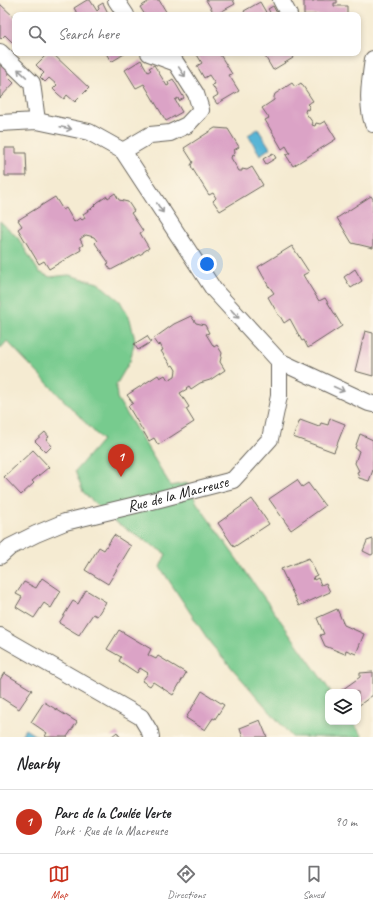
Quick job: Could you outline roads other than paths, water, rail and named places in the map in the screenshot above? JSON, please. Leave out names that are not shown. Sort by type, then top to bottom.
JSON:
[{"type":"street","points":[[116,0],[124,12]]},
{"type":"street","points":[[281,0],[287,12]]},
{"type":"street","points":[[0,52],[32,83],[37,121]]},
{"type":"street","points":[[123,151],[150,135],[170,133],[187,125],[201,110],[196,94],[176,63],[157,56]]},
{"type":"street","points":[[373,59],[369,89],[370,115],[373,124]]},
{"type":"street","points":[[0,123],[37,121],[89,132],[123,151],[214,290],[279,361],[373,404]]},
{"type":"street","name":"Rue de la Macreuse","points":[[0,556],[10,547],[65,522],[232,480],[270,439],[279,396],[279,361]]},
{"type":"street","points":[[0,636],[141,717],[150,732],[151,737]]},
{"type":"water","points":[[258,129],[270,148],[260,155],[248,135]]},
{"type":"water","points":[[25,729],[38,737],[20,737]]},
{"type":"place","name":"Parc de la Coulée Verte","points":[[121,477]]}]
